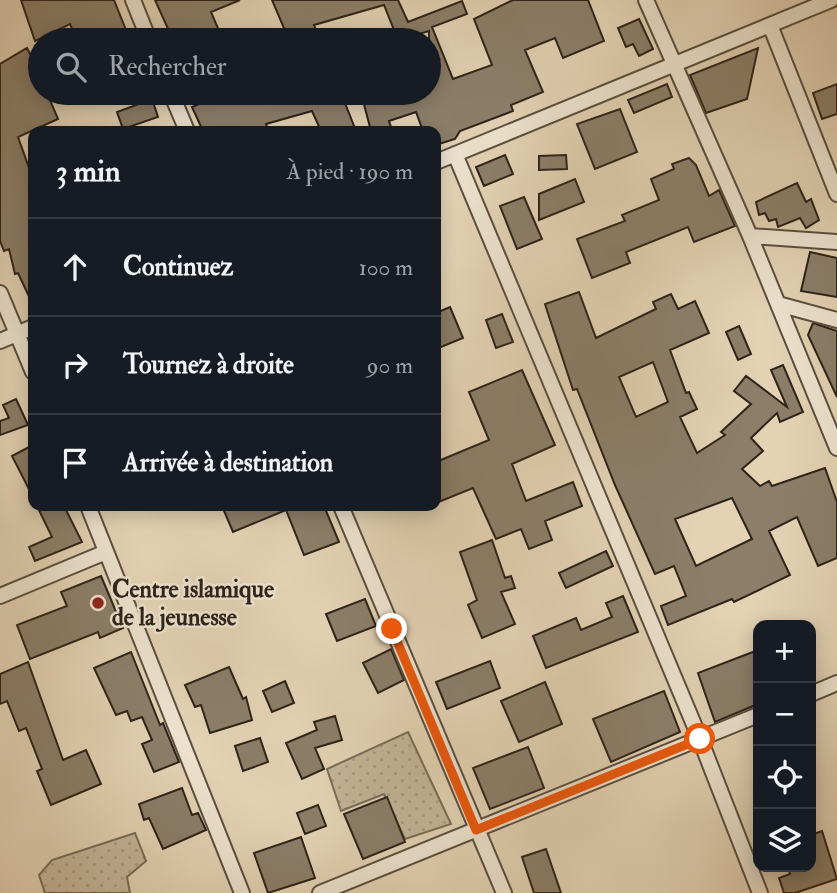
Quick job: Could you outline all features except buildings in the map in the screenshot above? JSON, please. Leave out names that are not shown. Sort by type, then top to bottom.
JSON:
[{"type":"street","points":[[133,0],[144,28]]},
{"type":"street","points":[[646,0],[750,236],[837,448]]},
{"type":"street","points":[[441,160],[831,0]]},
{"type":"street","points":[[770,25],[837,194]]},
{"type":"street","points":[[176,105],[185,126]]},
{"type":"street","points":[[455,154],[700,739],[760,893]]},
{"type":"street","points":[[750,236],[837,242]]},
{"type":"street","points":[[0,293],[28,360]]},
{"type":"street","points":[[778,304],[837,320]]},
{"type":"street","points":[[0,341],[28,329]]},
{"type":"street","points":[[90,511],[242,893]]},
{"type":"street","points":[[343,511],[504,893]]},
{"type":"street","points":[[0,596],[106,552]]},
{"type":"street","points":[[816,692],[837,683]]},
{"type":"street","points":[[320,893],[753,717]]},
{"type":"shaded area","points":[[408,732],[451,824],[405,839],[384,794],[341,811],[327,769]]},
{"type":"shaded area","points":[[135,833],[146,861],[127,877],[130,893],[45,893],[39,875],[52,860]]},
{"type":"place","name":"Centre islamique de la jeunesse","points":[[98,603]]},
{"type":"route","points":[[392,629],[476,830],[700,739]]}]
